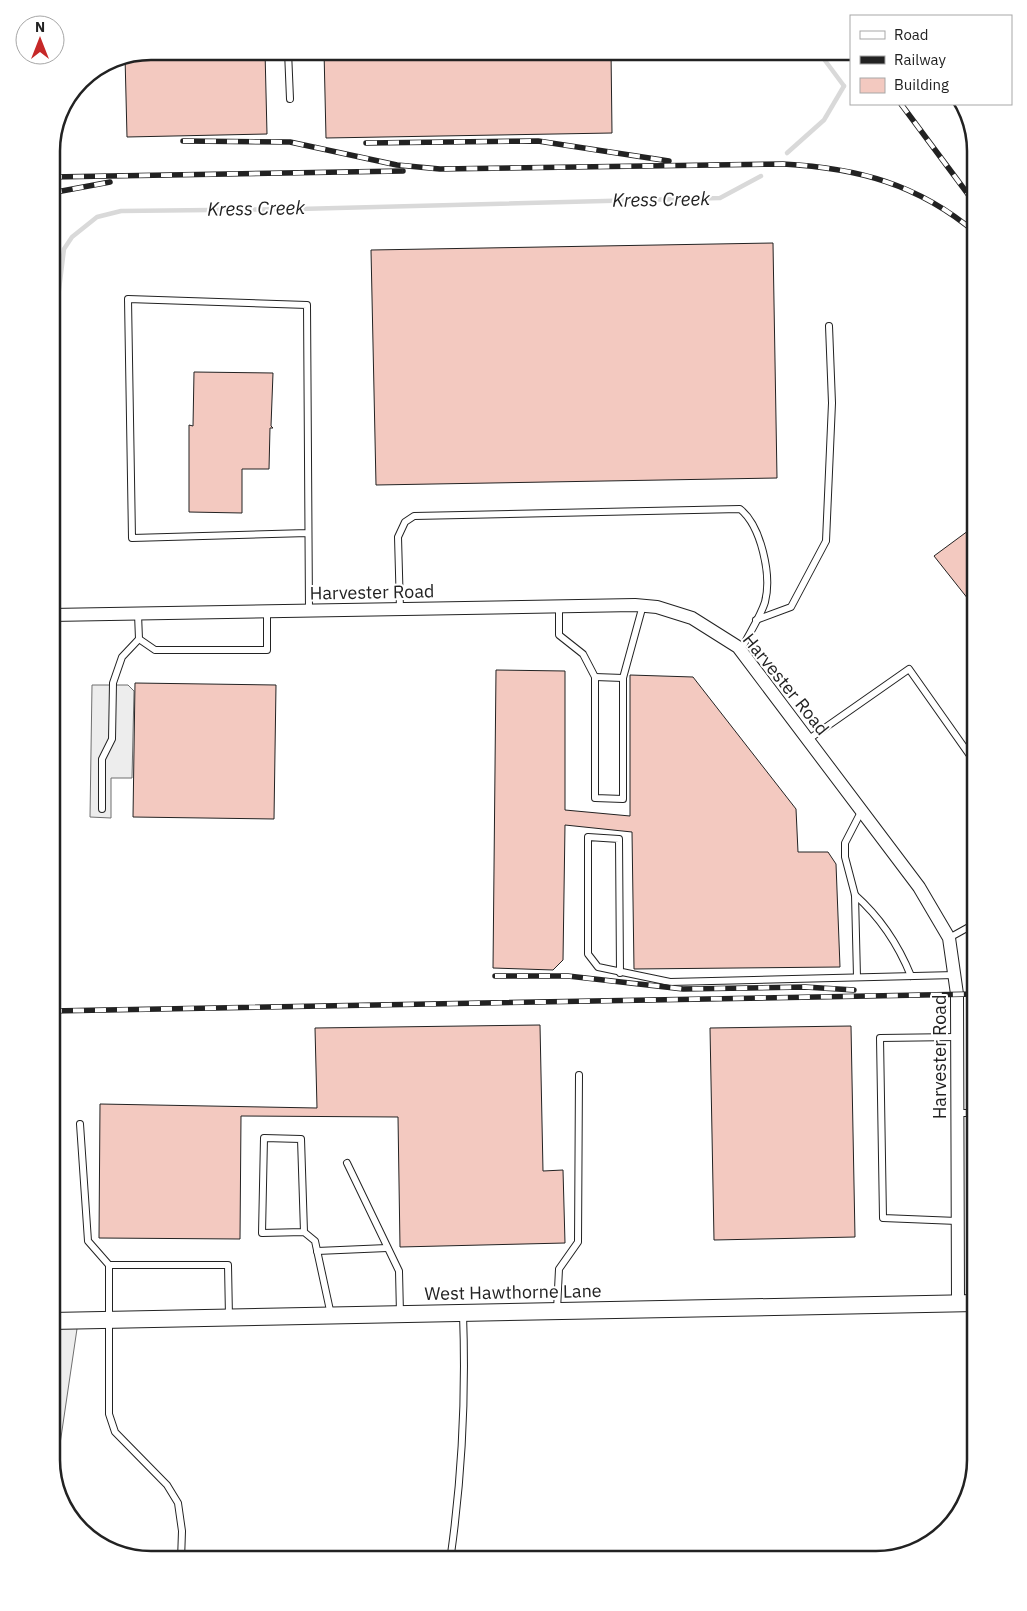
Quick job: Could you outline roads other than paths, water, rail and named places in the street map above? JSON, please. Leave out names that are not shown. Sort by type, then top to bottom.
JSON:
[{"type":"street","name":"Harvester Road","points":[[60,615],[643,605],[670,610],[692,618],[713,629],[741,650],[809,739],[861,812],[919,886],[949,938],[955,975],[958,1303]]},
{"type":"street","name":"West Hawthorne Lane","points":[[60,1321],[967,1303]]},
{"type":"lane","points":[[288,60],[290,99]]},
{"type":"lane","points":[[308,533],[132,538],[128,299],[307,305],[309,610]]},
{"type":"lane","points":[[756,620],[791,607],[826,541],[832,403],[829,326]]},
{"type":"lane","points":[[400,609],[398,537],[405,522],[414,516],[740,509],[749,516],[764,554],[765,601],[741,650]]},
{"type":"lane","points":[[559,606],[559,635],[583,654],[595,676],[595,798],[623,799],[623,678],[643,605]]},
{"type":"lane","points":[[139,639],[155,650],[267,650],[267,612]]},
{"type":"lane","points":[[102,809],[102,758],[112,739],[113,683],[122,657],[139,639],[138,614]]},
{"type":"lane","points":[[809,739],[909,669],[967,751]]},
{"type":"lane","points":[[595,676],[623,678]]},
{"type":"lane","points":[[857,978],[855,895],[845,856],[845,842],[861,812]]},
{"type":"lane","points":[[620,973],[618,839],[588,837],[588,954],[598,967],[620,973],[670,982],[955,975]]},
{"type":"lane","points":[[855,895],[875,913],[902,953],[911,976]]},
{"type":"lane","points":[[949,938],[967,928]]},
{"type":"lane","points":[[956,1036],[880,1038],[884,1218],[957,1221]]},
{"type":"lane","points":[[557,1311],[558,1269],[578,1242],[580,1075]]},
{"type":"lane","points":[[956,1114],[967,1114]]},
{"type":"lane","points":[[80,1124],[88,1241],[109,1265],[109,1414],[115,1432],[166,1485],[178,1503],[182,1532],[181,1551]]},
{"type":"lane","points":[[304,1232],[301,1139],[264,1138],[262,1234],[304,1232],[315,1241],[331,1315]]},
{"type":"lane","points":[[347,1163],[387,1248],[400,1271],[400,1314]]},
{"type":"lane","points":[[317,1251],[387,1248]]},
{"type":"lane","points":[[109,1265],[228,1265],[228,1317]]},
{"type":"lane","points":[[451,1551],[460,1483],[464,1398],[464,1313]]},
{"type":"waterway","points":[[825,60],[844,86]]},
{"type":"waterway","name":"Kress Creek","points":[[787,153],[824,120],[844,86]]},
{"type":"waterway","name":"Kress Creek","points":[[60,282],[64,249],[72,237],[97,217],[121,211],[299,209],[720,198],[761,176]]},
{"type":"railway","points":[[902,105],[967,193]]},
{"type":"railway","points":[[183,141],[290,142],[397,165],[440,169],[783,164],[810,166],[862,175],[886,182],[932,202],[967,226]]},
{"type":"railway","points":[[366,143],[538,141],[669,161]]},
{"type":"railway","points":[[60,177],[403,171]]},
{"type":"railway","points":[[60,191],[110,182]]},
{"type":"railway","points":[[495,976],[568,976],[683,989],[805,987],[854,990]]},
{"type":"railway","points":[[60,1011],[967,994]]}]
